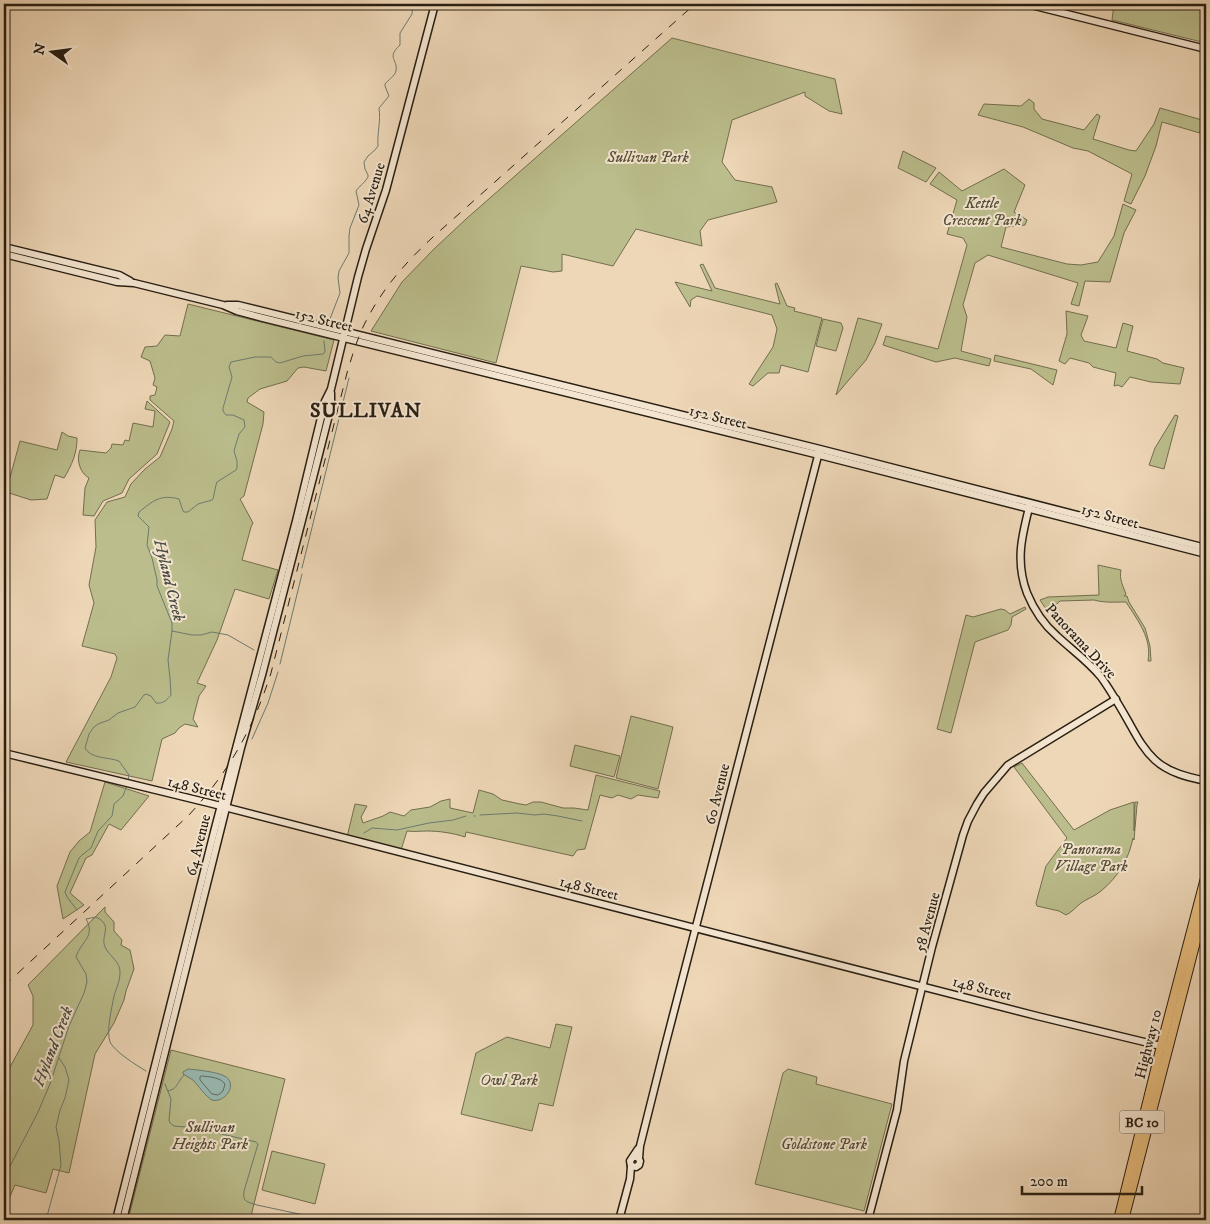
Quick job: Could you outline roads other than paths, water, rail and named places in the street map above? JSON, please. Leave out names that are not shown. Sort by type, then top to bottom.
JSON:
[{"type":"highway","name":"Highway 10","points":[[1124,1220],[1206,874]]},
{"type":"highway","name":"Highway 10","points":[[1118,1220],[1206,903]]},
{"type":"main road","name":"64 Avenue","points":[[116,1220],[271,626],[325,401],[330,390],[364,256],[386,190],[435,4]]},
{"type":"main road","points":[[1027,4],[1206,49]]},
{"type":"main road","name":"152 Street","points":[[4,247],[119,275],[134,283]]},
{"type":"main road","name":"152 Street","points":[[4,254],[117,282],[134,283],[223,305],[238,305],[344,334],[1030,505],[1142,531],[1195,548],[1206,554]]},
{"type":"main road","name":"60 Avenue","points":[[619,1220],[634,1166],[630,1161],[636,1158],[640,1146],[819,452]]},
{"type":"main road","name":"152 Street","points":[[1030,505],[1178,547],[1183,545],[1206,549]]},
{"type":"main road","name":"Panorama Drive","points":[[1030,505],[1022,538],[1020,556],[1021,570],[1032,605],[1053,633],[1090,664],[1116,699],[1143,747],[1155,760],[1177,774],[1206,781]]},
{"type":"main road","points":[[1130,534],[1142,531]]},
{"type":"main road","name":"58 Avenue","points":[[868,1220],[895,1118],[904,1061],[932,947],[968,821],[984,793],[1008,765],[1116,699]]},
{"type":"main road","name":"148 Street","points":[[4,753],[134,784],[1165,1047]]},
{"type":"main road","name":"64 Avenue","points":[[123,1220],[223,807]]},
{"type":"main road","points":[[132,1186],[130,1180],[135,1160],[133,1153]]},
{"type":"main road","points":[[123,1194],[126,1196],[122,1211],[123,1220]]},
{"type":"water","points":[[188,1069],[210,1072],[226,1077],[230,1084],[229,1092],[220,1100],[212,1100],[193,1080],[183,1074]]},
{"type":"waterway","name":"Hyland Creek","points":[[330,319],[340,293],[339,271],[349,253],[350,228],[359,205],[356,191],[368,177],[364,162],[378,146],[379,108],[389,96],[385,84],[396,71],[393,56],[400,45],[400,33],[412,14],[413,4]]},
{"type":"waterway","name":"Hyland Creek","points":[[128,781],[129,775],[119,761],[95,756],[85,748],[89,734],[94,727],[109,720],[118,713],[135,707],[144,695],[151,696],[156,703],[165,701],[171,695],[168,660],[172,623],[157,586],[152,558],[147,545],[149,527],[138,516],[139,512],[157,499],[167,497],[179,499],[183,511],[188,512],[198,504],[212,500],[217,482],[236,470],[237,461],[234,451],[239,434],[245,427],[244,420],[233,415],[226,415],[223,411],[232,377],[229,367],[231,362],[255,357],[271,357],[280,363],[303,356],[323,354],[325,352],[324,341]]},
{"type":"waterway","points":[[302,568],[349,378]]},
{"type":"waterway","points":[[280,664],[302,574]]},
{"type":"waterway","points":[[172,631],[192,635],[212,632],[228,635],[254,650]]},
{"type":"waterway","points":[[252,739],[268,703],[278,672]]},
{"type":"waterway","name":"Hyland Creek","points":[[77,910],[65,892],[79,858],[91,848],[98,831],[112,816],[114,804],[123,796],[127,785]]},
{"type":"waterway","points":[[480,815],[544,814],[582,821]]},
{"type":"waterway","points":[[364,833],[372,828],[397,830],[466,816]]},
{"type":"waterway","name":"Hyland Creek","points":[[4,1178],[38,1112],[50,1084],[69,1026],[84,993],[87,982],[86,974],[76,957],[89,935],[89,925],[86,919],[96,917],[104,924],[105,947],[120,969],[110,1019],[110,1042],[121,1054],[146,1071]]},
{"type":"waterway","points":[[46,1220],[61,1165],[56,1127],[69,1080],[65,1067],[59,1058]]},
{"type":"waterway","points":[[168,1091],[176,1087],[184,1075]]},
{"type":"waterway","points":[[165,1084],[171,1099],[169,1120],[174,1126],[196,1128],[258,1144],[244,1191],[246,1201],[327,1220]]},
{"type":"railway","points":[[4,986],[188,816],[216,783],[248,731],[271,673],[348,369],[357,341],[378,300],[403,267],[433,237],[695,4]]},
{"type":"district","name":"SULLIVAN","points":[[366,410]]},
{"type":"park label","name":"Sullivan Park","points":[[648,157]]},
{"type":"park label","name":"Kettle Crescent Park","points":[[982,212]]},
{"type":"park label","name":"Panorama Village Park","points":[[1091,858]]},
{"type":"park label","name":"Owl Park","points":[[509,1080]]},
{"type":"park label","name":"Sullivan Heights Park","points":[[210,1136]]},
{"type":"park label","name":"Goldstone Park","points":[[824,1144]]}]
